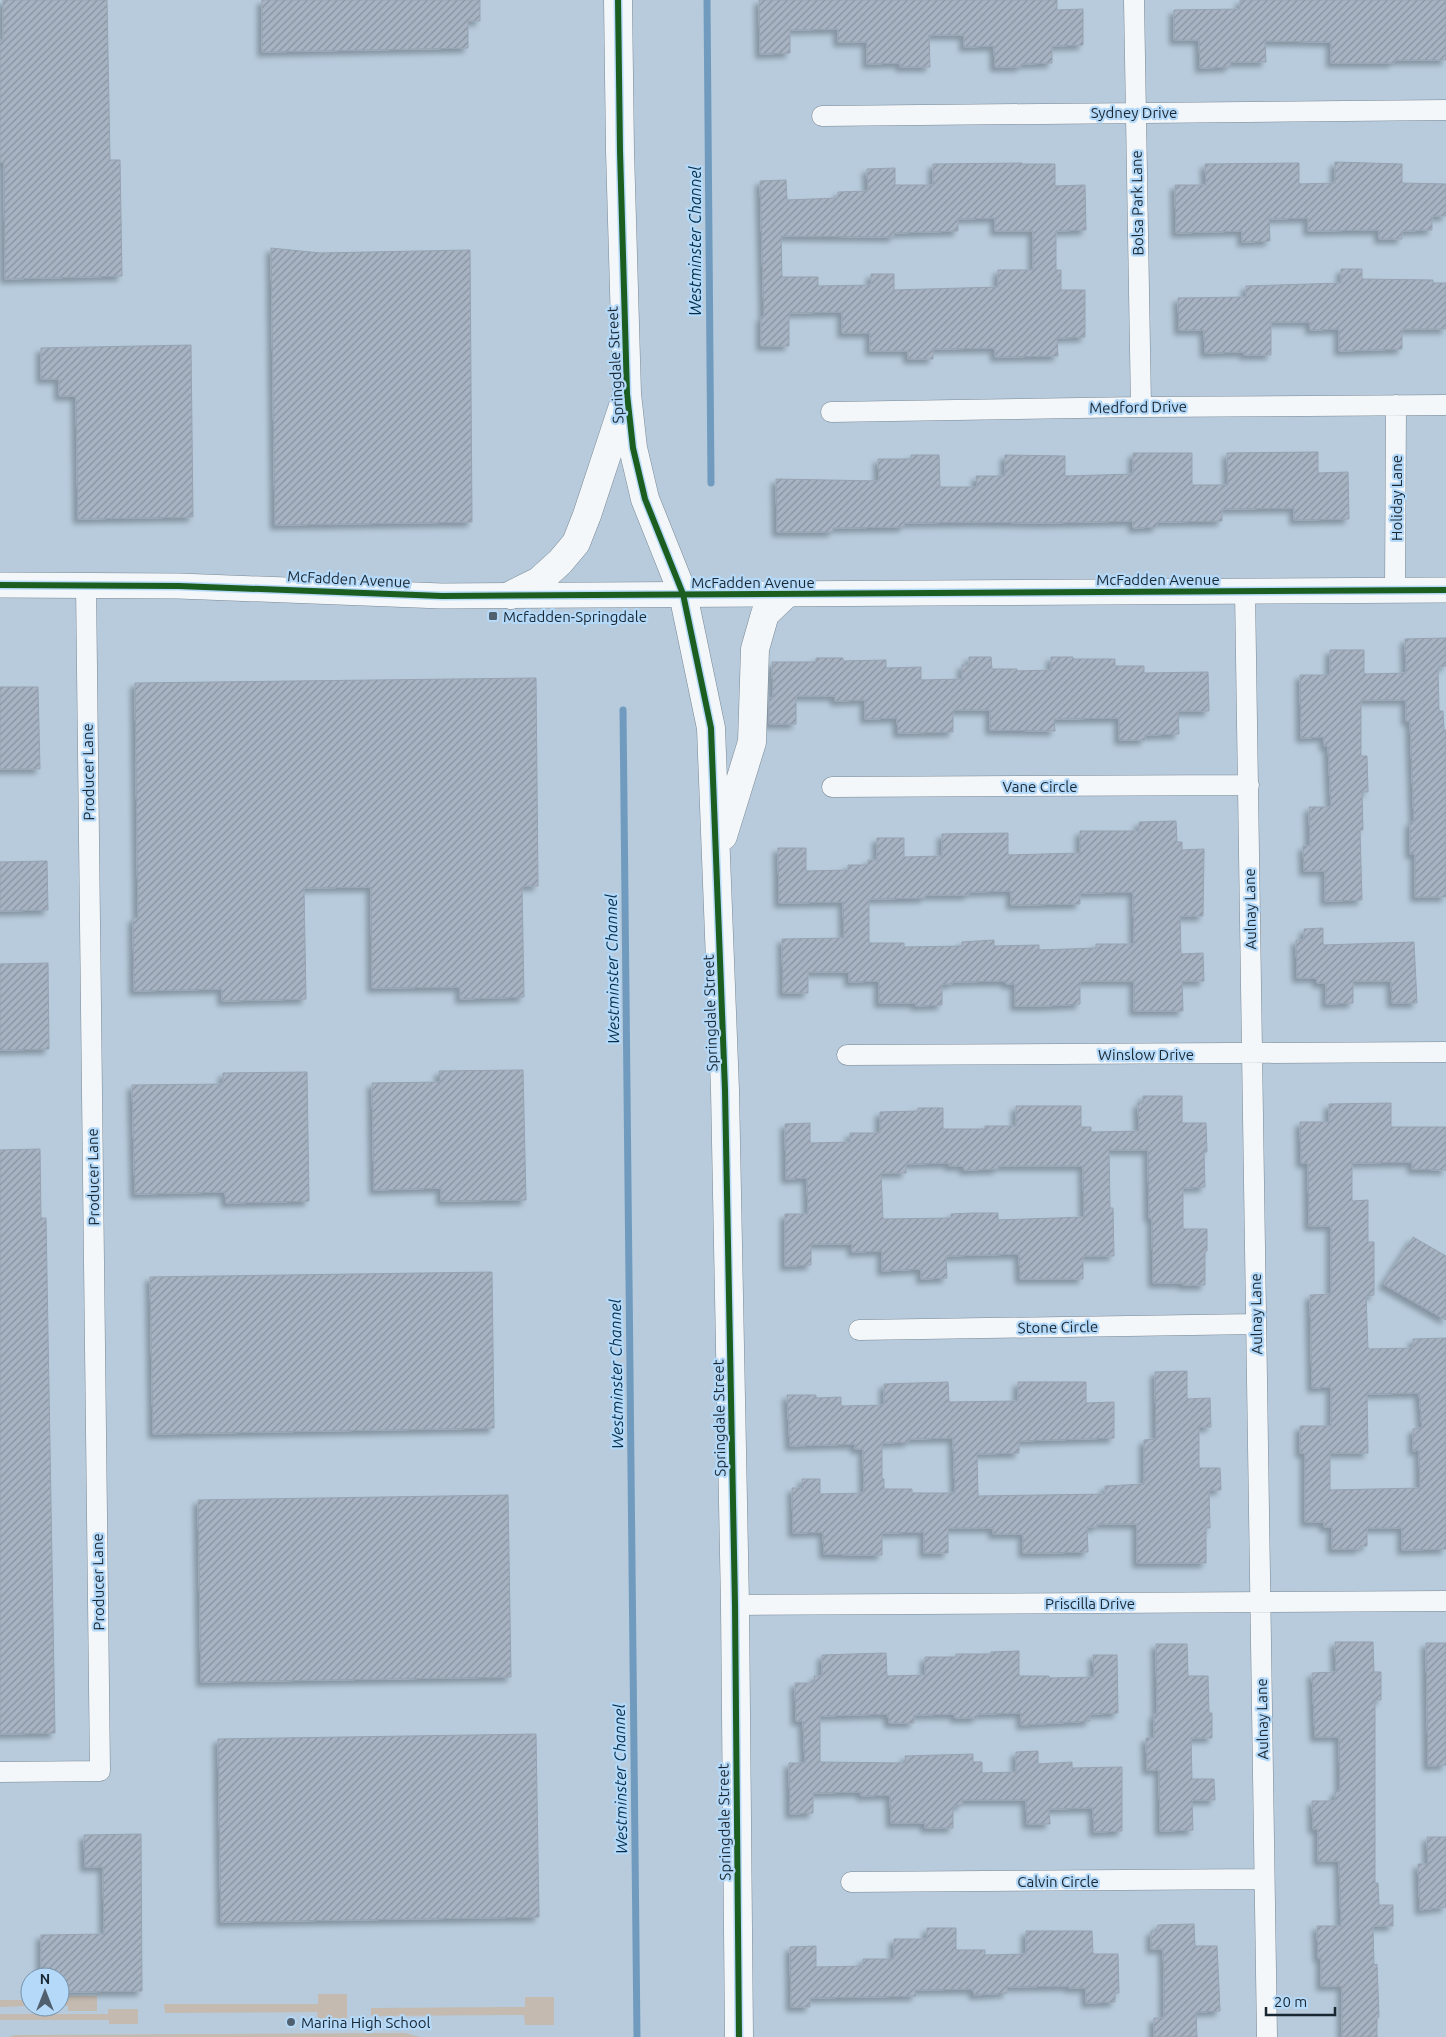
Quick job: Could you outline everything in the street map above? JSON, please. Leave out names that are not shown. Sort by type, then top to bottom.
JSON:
[{"type":"main road","name":"Springdale Street","points":[[618,0],[627,394],[633,448],[645,499],[683,594],[711,728],[726,1100],[739,2037]]},
{"type":"main road","points":[[511,595],[538,582],[560,562],[576,543],[627,394]]},
{"type":"main road","points":[[717,857],[752,742],[755,648],[765,614],[786,594]]},
{"type":"street","name":"Bolsa Park Lane","points":[[1134,0],[1141,407]]},
{"type":"street","name":"Sydney Drive","points":[[822,116],[1446,110]]},
{"type":"street","name":"Medford Drive","points":[[831,412],[1446,405]]},
{"type":"street","name":"Holiday Lane","points":[[1395,590],[1396,406]]},
{"type":"street","name":"McFadden Avenue","points":[[0,584],[86,584],[324,590],[442,596],[1446,590]]},
{"type":"street","name":"Producer Lane","points":[[0,1772],[100,1771],[86,584]]},
{"type":"street","name":"Aulnay Lane","points":[[1246,591],[1267,2037]]},
{"type":"street","name":"Vane Circle","points":[[832,787],[1249,785]]},
{"type":"street","name":"Winslow Drive","points":[[847,1055],[1446,1052]]},
{"type":"street","name":"Stone Circle","points":[[859,1330],[1256,1324]]},
{"type":"street","name":"Priscilla Drive","points":[[734,1605],[1446,1601]]},
{"type":"street","name":"Calvin Circle","points":[[852,1882],[1264,1879]]},
{"type":"shaded area","points":[[318,1994],[347,1994],[347,2022],[318,2022],[317,2012],[165,2013],[164,2004],[318,2004]]},
{"type":"shaded area","points":[[70,1996],[97,1996],[97,2011],[70,2011]]},
{"type":"shaded area","points":[[525,1997],[554,1997],[554,2025],[525,2025],[524,2015],[371,2016],[371,2008],[525,2007]]},
{"type":"shaded area","points":[[0,2000],[20,2000],[20,2006],[0,2007]]},
{"type":"shaded area","points":[[108,2009],[138,2009],[138,2024],[109,2024],[109,2020],[0,2020],[0,2014],[20,2014],[20,2017],[70,2017],[70,2014],[108,2014]]},
{"type":"shaded area","points":[[405,2033],[420,2037],[8,2037],[15,2035]]},
{"type":"building","points":[[3,0],[107,0],[110,160],[120,160],[122,276],[5,279],[4,162],[0,162],[0,40],[3,40]]},
{"type":"building","points":[[262,0],[480,0],[480,21],[468,21],[468,48],[262,52]]},
{"type":"building","points":[[759,0],[1057,0],[1057,10],[1083,9],[1083,45],[1052,46],[1052,63],[1021,64],[1021,67],[995,67],[994,46],[964,47],[964,35],[929,35],[930,67],[900,67],[900,63],[867,64],[867,42],[838,42],[838,29],[790,30],[790,53],[760,54]]},
{"type":"building","points":[[1240,0],[1446,0],[1446,60],[1394,60],[1394,63],[1331,63],[1331,42],[1265,41],[1266,62],[1230,62],[1230,67],[1200,68],[1199,40],[1174,40],[1174,10],[1240,9]]},
{"type":"building","points":[[1335,162],[1402,164],[1402,183],[1446,184],[1446,216],[1432,216],[1432,230],[1402,231],[1402,239],[1379,239],[1379,230],[1308,231],[1308,218],[1269,219],[1270,241],[1242,242],[1242,231],[1176,233],[1175,185],[1206,185],[1205,164],[1299,163],[1299,184],[1335,183]]},
{"type":"building","points":[[933,164],[1055,164],[1055,186],[1085,185],[1086,230],[1056,231],[1056,270],[1061,270],[1061,290],[1085,290],[1085,337],[1057,338],[1058,356],[995,357],[995,348],[933,349],[933,359],[908,359],[908,351],[870,351],[870,333],[842,333],[842,312],[789,313],[789,346],[761,346],[761,317],[764,317],[760,181],[786,180],[787,200],[838,198],[838,192],[868,191],[867,169],[895,168],[895,185],[933,185]],"holes":[[[995,218],[995,231],[1033,231],[1033,270],[998,270],[998,287],[894,290],[894,274],[871,274],[871,285],[818,286],[818,277],[782,277],[781,236],[894,237],[894,233],[958,231],[958,219]]]},
{"type":"building","points":[[271,248],[320,253],[470,250],[472,522],[275,525]]},
{"type":"building","points":[[1341,269],[1362,269],[1362,279],[1433,280],[1433,283],[1446,283],[1446,329],[1402,329],[1402,349],[1339,351],[1339,329],[1310,330],[1310,322],[1271,322],[1271,355],[1244,355],[1244,352],[1205,353],[1204,330],[1179,330],[1178,298],[1246,297],[1246,286],[1341,283]]},
{"type":"building","points":[[191,345],[193,517],[78,519],[76,396],[59,396],[59,379],[41,379],[41,348]]},
{"type":"building","points":[[1318,452],[1318,473],[1348,472],[1349,519],[1294,520],[1294,508],[1222,509],[1222,521],[1157,522],[1157,527],[1133,528],[1133,521],[977,522],[904,523],[904,527],[833,528],[833,532],[777,532],[776,479],[879,481],[878,459],[911,459],[911,455],[939,455],[940,487],[977,487],[976,476],[1005,476],[1005,455],[1065,456],[1065,476],[1133,474],[1133,453],[1192,453],[1192,485],[1228,485],[1227,453]]},
{"type":"building","points":[[1446,638],[1446,666],[1438,667],[1439,711],[1443,711],[1444,730],[1446,730],[1446,897],[1415,897],[1415,854],[1410,854],[1410,822],[1414,822],[1410,721],[1406,721],[1406,700],[1361,700],[1361,756],[1367,756],[1368,792],[1362,792],[1363,830],[1360,830],[1362,900],[1325,901],[1325,871],[1304,871],[1303,846],[1310,846],[1309,807],[1331,807],[1328,746],[1324,746],[1324,737],[1301,738],[1300,675],[1330,675],[1330,650],[1364,650],[1364,674],[1406,673],[1405,639]]},
{"type":"building","points":[[969,657],[991,657],[992,669],[1017,669],[1017,671],[1051,670],[1051,657],[1073,657],[1073,659],[1115,659],[1115,666],[1144,666],[1144,673],[1208,672],[1209,711],[1178,711],[1179,734],[1145,735],[1145,740],[1119,740],[1119,718],[1054,719],[1055,731],[990,730],[990,710],[953,710],[953,732],[898,733],[897,718],[865,719],[865,700],[835,701],[835,696],[796,696],[796,724],[769,724],[769,698],[773,698],[772,662],[816,662],[816,658],[843,658],[843,661],[886,660],[886,668],[921,667],[921,680],[962,679],[962,665],[969,665]]},
{"type":"building","points":[[536,678],[538,886],[522,886],[524,997],[460,999],[460,987],[372,988],[371,887],[304,888],[306,999],[222,1001],[222,989],[134,991],[133,918],[138,918],[135,683]]},
{"type":"building","points":[[0,687],[38,687],[40,769],[0,769]]},
{"type":"building","points":[[1176,821],[1177,842],[1182,842],[1182,850],[1204,849],[1203,916],[1180,916],[1181,954],[1203,953],[1204,981],[1182,981],[1183,1011],[1134,1011],[1134,981],[1080,981],[1080,1004],[1044,1006],[1015,1006],[1015,984],[1006,984],[1006,981],[952,982],[952,984],[942,984],[942,1005],[916,1006],[916,1003],[879,1003],[879,981],[849,982],[849,972],[808,972],[808,993],[783,993],[782,939],[844,938],[843,902],[779,903],[778,848],[806,848],[806,871],[848,870],[848,865],[868,865],[868,860],[877,860],[877,838],[904,838],[904,857],[942,856],[942,834],[1008,833],[1008,855],[1080,853],[1080,831],[1139,831],[1139,822]],"holes":[[[1011,891],[1011,905],[1080,904],[1080,893],[1133,892],[1134,944],[1096,944],[1096,948],[1039,950],[1039,945],[994,946],[994,940],[962,942],[962,946],[904,947],[904,943],[869,943],[869,899],[925,898],[925,895],[969,895],[969,892]]]},
{"type":"building","points":[[47,861],[48,910],[0,911],[0,862]]},
{"type":"building","points":[[1323,928],[1323,945],[1414,942],[1417,1003],[1392,1003],[1391,981],[1353,981],[1353,1003],[1326,1004],[1326,983],[1317,983],[1317,978],[1297,978],[1296,940],[1304,940],[1304,929]]},
{"type":"building","points":[[48,963],[49,1049],[0,1050],[0,964]]},
{"type":"building","points":[[523,1070],[526,1200],[441,1201],[441,1188],[374,1190],[372,1083],[440,1082],[439,1071]]},
{"type":"building","points":[[307,1072],[309,1201],[226,1203],[225,1192],[135,1194],[132,1085],[223,1084],[223,1073]]},
{"type":"building","points":[[1143,1096],[1182,1096],[1182,1123],[1206,1123],[1207,1152],[1204,1152],[1205,1187],[1183,1188],[1183,1229],[1207,1229],[1205,1285],[1153,1283],[1152,1218],[1149,1218],[1148,1150],[1109,1150],[1110,1208],[1113,1208],[1114,1256],[1083,1256],[1083,1279],[1020,1279],[1019,1254],[946,1256],[947,1278],[921,1279],[921,1269],[882,1271],[882,1251],[852,1252],[852,1244],[811,1244],[811,1265],[785,1266],[785,1214],[808,1214],[807,1178],[786,1179],[785,1124],[810,1123],[810,1143],[850,1142],[850,1133],[880,1133],[880,1112],[918,1111],[918,1108],[943,1108],[943,1129],[985,1129],[985,1126],[1016,1126],[1016,1106],[1081,1106],[1081,1127],[1091,1127],[1091,1132],[1139,1131],[1138,1103],[1143,1103]],"holes":[[[949,1163],[949,1166],[964,1166],[964,1170],[998,1169],[998,1166],[1083,1166],[1084,1217],[998,1220],[998,1213],[974,1213],[951,1214],[951,1218],[883,1219],[881,1173],[906,1173],[906,1164]]]},
{"type":"building","points":[[1391,1103],[1391,1127],[1446,1127],[1446,1170],[1412,1169],[1412,1162],[1352,1163],[1352,1201],[1368,1200],[1368,1242],[1374,1242],[1374,1295],[1366,1296],[1368,1349],[1413,1348],[1413,1339],[1446,1338],[1446,1549],[1402,1550],[1402,1528],[1367,1528],[1367,1546],[1360,1546],[1360,1549],[1332,1549],[1332,1527],[1324,1527],[1324,1522],[1305,1522],[1305,1453],[1300,1453],[1300,1426],[1331,1426],[1331,1387],[1312,1388],[1310,1295],[1331,1294],[1331,1226],[1309,1226],[1308,1163],[1301,1163],[1300,1122],[1329,1122],[1329,1104]],"holes":[[[1419,1393],[1422,1428],[1413,1429],[1413,1451],[1419,1450],[1420,1488],[1330,1490],[1330,1453],[1368,1453],[1367,1394]]]},
{"type":"building","points":[[40,1149],[41,1218],[46,1218],[55,1733],[0,1734],[0,1150]]},
{"type":"building","points":[[1413,1237],[1446,1256],[1446,1320],[1383,1284]]},
{"type":"building","points":[[492,1272],[494,1428],[153,1434],[150,1277]]},
{"type":"building","points":[[1187,1371],[1187,1399],[1210,1398],[1211,1427],[1199,1427],[1199,1468],[1220,1468],[1221,1490],[1209,1490],[1210,1528],[1206,1528],[1206,1563],[1137,1563],[1137,1524],[1097,1524],[1097,1527],[1087,1527],[1088,1552],[1023,1553],[1023,1534],[993,1534],[993,1528],[948,1528],[948,1553],[924,1553],[924,1532],[882,1533],[882,1555],[824,1554],[823,1532],[793,1533],[792,1488],[803,1488],[802,1479],[820,1479],[820,1494],[864,1493],[863,1449],[855,1449],[855,1444],[790,1446],[787,1395],[816,1395],[816,1398],[841,1397],[841,1406],[884,1405],[884,1384],[948,1382],[949,1402],[1018,1401],[1018,1382],[1086,1382],[1086,1403],[1114,1402],[1114,1438],[1019,1441],[1019,1453],[977,1454],[978,1496],[1105,1494],[1105,1486],[1144,1484],[1144,1440],[1156,1439],[1155,1372]],"holes":[[[953,1438],[955,1493],[912,1493],[912,1489],[884,1489],[884,1479],[882,1479],[882,1443],[909,1442],[909,1439]]]},
{"type":"building","points":[[508,1495],[511,1677],[201,1682],[198,1500]]},
{"type":"building","points":[[1335,1642],[1373,1642],[1374,1672],[1381,1672],[1381,1700],[1375,1700],[1375,1883],[1378,1883],[1379,1905],[1393,1905],[1393,1926],[1373,1926],[1374,1965],[1377,1964],[1379,2017],[1377,2018],[1377,2037],[1342,2037],[1342,1986],[1321,1986],[1321,1958],[1318,1958],[1317,1926],[1341,1926],[1339,1861],[1318,1861],[1318,1829],[1313,1829],[1312,1801],[1335,1801],[1335,1792],[1340,1791],[1339,1737],[1315,1737],[1312,1673],[1336,1672]]},
{"type":"building","points":[[1426,1643],[1446,1643],[1446,1765],[1428,1766]]},
{"type":"building","points":[[1156,1644],[1187,1644],[1188,1676],[1208,1676],[1209,1713],[1212,1713],[1212,1738],[1191,1738],[1192,1779],[1214,1779],[1215,1800],[1192,1800],[1193,1830],[1160,1831],[1159,1770],[1147,1770],[1146,1738],[1154,1738],[1154,1714],[1157,1714]]},
{"type":"building","points":[[1019,1651],[1019,1676],[1049,1676],[1049,1678],[1094,1677],[1093,1655],[1117,1655],[1118,1713],[1090,1714],[1090,1721],[1021,1725],[1021,1713],[977,1714],[977,1718],[955,1718],[955,1714],[914,1715],[914,1723],[889,1723],[888,1714],[820,1716],[820,1762],[906,1763],[905,1756],[973,1754],[973,1762],[982,1762],[982,1773],[1016,1772],[1016,1752],[1038,1751],[1038,1764],[1072,1762],[1072,1768],[1122,1767],[1122,1831],[1094,1832],[1093,1808],[1049,1809],[1050,1824],[1027,1824],[1026,1800],[962,1800],[962,1805],[953,1806],[953,1828],[925,1828],[925,1823],[891,1823],[890,1795],[861,1796],[861,1792],[813,1793],[813,1813],[790,1814],[789,1763],[805,1763],[803,1721],[796,1721],[795,1683],[815,1683],[814,1676],[822,1676],[822,1655],[886,1653],[887,1676],[925,1675],[925,1657],[956,1657],[956,1654],[991,1654],[991,1652]]},
{"type":"building","points":[[536,1734],[539,1917],[221,1922],[218,1739]]},
{"type":"building","points":[[141,1834],[142,1991],[70,1992],[70,1967],[41,1967],[41,1935],[104,1934],[103,1867],[85,1867],[84,1835]]},
{"type":"building","points":[[1427,1837],[1446,1837],[1446,1907],[1420,1910],[1418,1864],[1428,1864]]},
{"type":"building","points":[[1194,1924],[1195,1946],[1217,1946],[1220,2011],[1196,2012],[1197,2037],[1154,2037],[1154,2018],[1164,2018],[1164,1977],[1163,1949],[1151,1949],[1151,1931],[1156,1931],[1158,1925]]},
{"type":"building","points":[[927,1928],[956,1928],[956,1950],[985,1950],[985,1955],[1026,1954],[1026,1931],[1092,1931],[1093,1954],[1118,1954],[1119,1993],[1115,1993],[1115,2002],[1086,2003],[1086,1988],[1069,1988],[1069,1986],[1007,1987],[1007,1993],[974,1995],[973,1989],[915,1990],[916,1996],[810,1998],[810,2007],[791,2007],[790,1947],[816,1946],[816,1967],[863,1966],[863,1959],[894,1959],[894,1939],[927,1939]]},
{"type":"waterway","name":"Westminster Channel","points":[[707,0],[711,483]]},
{"type":"waterway","name":"Westminster Channel","points":[[623,710],[637,2037]]},
{"type":"cycle path","points":[[618,0],[627,394],[633,448],[645,499],[683,594],[711,728],[725,1090],[735,1605],[739,2037]]},
{"type":"cycle path","points":[[0,585],[179,586],[442,596],[1446,590]]},
{"type":"place","name":"Mcfadden-Springdale","points":[[493,616]]},
{"type":"place","name":"Marina High School","points":[[291,2022]]}]
